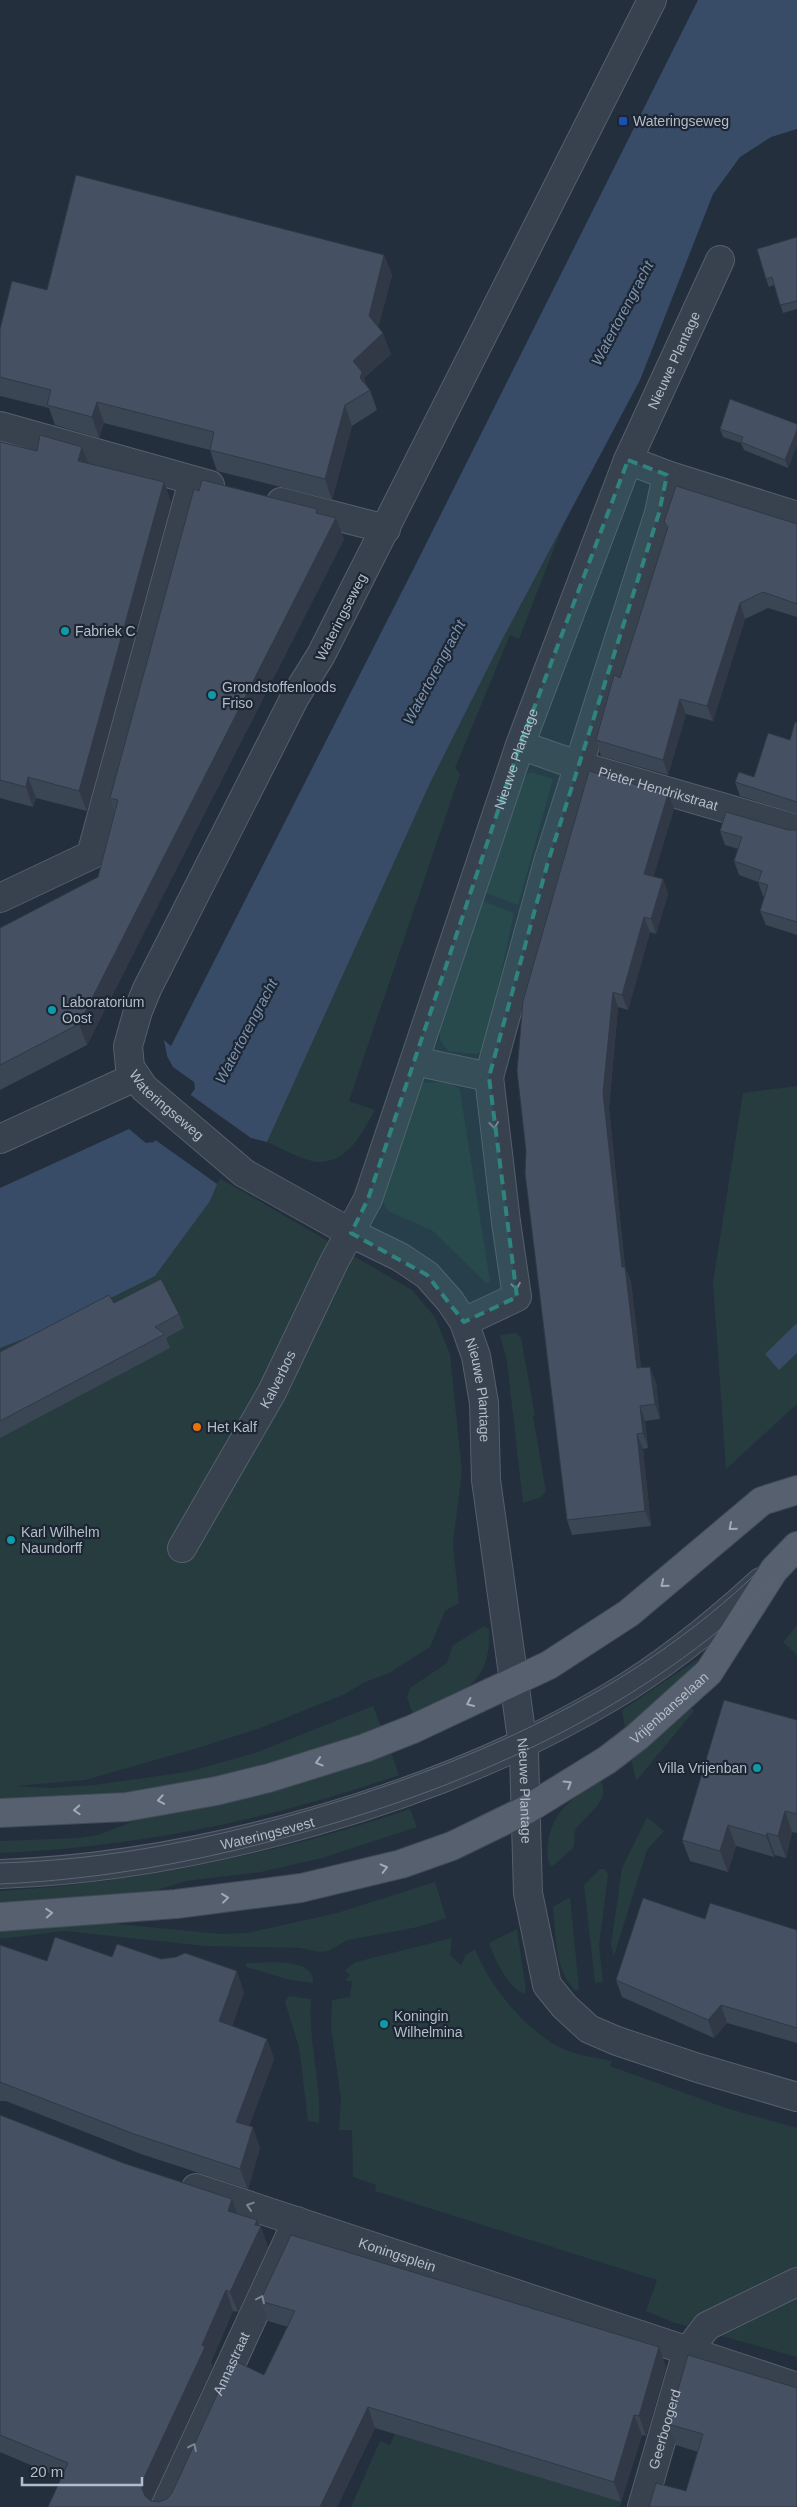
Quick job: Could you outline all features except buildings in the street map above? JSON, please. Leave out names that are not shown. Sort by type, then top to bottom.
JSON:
[{"type":"main road","points":[[0,1814],[126,1807],[216,1791],[269,1778],[365,1748],[413,1729],[549,1665],[629,1613],[762,1501],[797,1490]]},
{"type":"main road","name":"Vrijenbanselaan","points":[[526,1810],[607,1760],[637,1737],[709,1672],[774,1570],[797,1546]]},
{"type":"main road","points":[[0,1917],[176,1904],[301,1888],[401,1864],[452,1846],[526,1810]]},
{"type":"street","name":"Wateringseweg","points":[[350,1233],[244,1173],[144,1088],[130,1068],[128,1046],[135,1018],[147,989],[295,697],[322,655],[652,0]]},
{"type":"street","name":"Nieuwe Plantage","points":[[720,260],[628,460],[520,745],[368,1199],[350,1233],[400,1257],[427,1275],[450,1301],[464,1322],[476,1356],[484,1402],[486,1480],[523,1742],[528,1893],[547,1984],[564,2006],[589,2029],[617,2041],[698,2068],[797,2097]]},
{"type":"street","points":[[0,426],[193,482],[232,490]]},
{"type":"street","points":[[628,460],[667,476],[797,516]]},
{"type":"street","name":"Nieuwe Plantage","points":[[464,1322],[517,1297],[489,1076],[548,862],[577,765],[659,514],[667,476]]},
{"type":"street","points":[[0,898],[91,855],[193,482]]},
{"type":"street","points":[[261,497],[386,529]]},
{"type":"street","name":"Pieter Hendrikstraat","points":[[520,745],[577,765],[797,830]]},
{"type":"street","points":[[415,1061],[489,1076]]},
{"type":"street","points":[[0,1138],[135,1077]]},
{"type":"street","name":"Kalverbos","points":[[182,1548],[272,1392],[334,1262],[350,1233]]},
{"type":"street","name":"Vrijenbanselaan","points":[[523,1742],[614,1695],[676,1654],[716,1624],[774,1570]]},
{"type":"street","name":"Wateringsevest","points":[[0,1874],[164,1855],[276,1831],[392,1796],[480,1762],[523,1742]]},
{"type":"street","name":"Koningsplein","points":[[174,2181],[797,2387]]},
{"type":"street","name":"Annastraat","points":[[165,2507],[297,2221]]},
{"type":"street","points":[[687,2352],[707,2326],[797,2282]]},
{"type":"street","name":"Geerboogerd","points":[[642,2507],[687,2352]]},
{"type":"highlighted area","points":[[628,460],[667,475],[659,513],[548,862],[489,1077],[517,1297],[464,1322],[427,1275],[351,1233],[368,1199],[520,745]]},
{"type":"green space","points":[[564,523],[519,639],[510,635],[455,768],[460,774],[349,1101],[375,1110],[359,1137],[346,1152],[329,1161],[318,1162],[300,1157],[267,1142],[431,781]]},
{"type":"green space","points":[[530,772],[553,779],[518,905],[486,893],[517,788],[524,777]]},
{"type":"green space","points":[[483,901],[514,913],[486,1043],[481,1052],[475,1054],[448,1051],[440,1040],[440,1030]]},
{"type":"green space","points":[[423,1083],[448,1083],[457,1087],[460,1091],[490,1282],[486,1283],[433,1231],[388,1211],[383,1201],[417,1089]]},
{"type":"green space","points":[[797,1086],[797,1404],[726,1469],[713,1282],[743,1093]]},
{"type":"green space","points":[[218,1177],[412,1290],[435,1317],[450,1354],[462,1472],[453,1544],[459,1603],[445,1611],[430,1647],[389,1673],[363,1683],[345,1694],[263,1727],[85,1780],[16,1786],[50,1788],[94,1785],[187,1772],[255,1753],[373,1706],[382,1729],[310,1756],[155,1792],[0,1803],[0,1345],[155,1276],[210,1201]]},
{"type":"green space","points":[[516,1333],[521,1338],[546,1492],[539,1498],[523,1503],[507,1362],[500,1335]]},
{"type":"green space","points":[[484,1626],[489,1629],[488,1649],[485,1665],[478,1677],[457,1694],[413,1714],[407,1697],[410,1688],[447,1663],[452,1647],[455,1644]]},
{"type":"green space","points":[[797,1626],[797,1655],[783,1642]]},
{"type":"green space","points":[[704,1655],[706,1657],[639,1719],[625,1728],[622,1710]]},
{"type":"green space","points":[[690,1707],[694,1711],[636,1781],[630,1754]]},
{"type":"green space","points":[[390,1750],[399,1775],[350,1791],[252,1818],[152,1838],[102,1845],[0,1853],[0,1841],[78,1838],[98,1835],[160,1811]]},
{"type":"green space","points":[[600,1780],[603,1787],[601,1800],[576,1829],[573,1848],[553,1866],[550,1865],[548,1845],[555,1821],[566,1805]]},
{"type":"green space","points":[[410,1809],[417,1827],[322,1858],[261,1872],[185,1881],[131,1899],[0,1908],[0,1891],[105,1881],[208,1864],[310,1840]]},
{"type":"green space","points":[[647,1817],[664,1831],[647,1850],[614,1956],[611,1945],[622,1868]]},
{"type":"green space","points":[[600,1869],[604,1869],[608,1874],[599,1945],[603,1982],[595,1983],[584,1885]]},
{"type":"green space","points":[[435,1882],[446,1918],[418,1927],[348,1940],[328,1951],[319,1952],[300,1948],[205,1946],[65,1931],[0,1939],[0,1926],[97,1922],[220,1934],[247,1933],[337,1913]]},
{"type":"green space","points":[[570,1897],[579,1989],[576,1991],[569,1983],[560,1963],[557,1952],[553,1907]]},
{"type":"green space","points":[[517,1929],[526,1991],[524,1994],[507,1979],[498,1965],[489,1943]]},
{"type":"green space","points":[[452,1938],[450,1955],[461,1965],[466,1955],[475,1949],[490,1978],[511,2006],[536,2031],[563,2049],[581,2055],[612,2061],[610,2066],[726,2108],[797,2128],[797,2357],[672,2322],[646,2311],[657,2280],[375,2191],[376,2185],[353,2177],[352,2130],[339,2130],[341,2099],[331,2027],[332,2000],[350,1997],[352,1981],[345,1981],[350,1975],[345,1970],[356,1962]]},
{"type":"green space","points":[[276,1962],[297,1965],[306,1968],[311,1974],[313,1983],[290,1980],[246,1967],[246,1963]]},
{"type":"green space","points":[[289,1996],[311,1999],[311,2030],[318,2092],[319,2123],[308,2121],[299,2047],[285,2002]]},
{"type":"green space","points":[[395,2434],[621,2502],[620,2507],[351,2507],[380,2441],[390,2445]]},
{"type":"water","name":"Watertorengracht","points":[[698,0],[797,0],[797,129],[771,137],[740,157],[713,194],[640,380],[502,640],[431,781],[267,1142],[251,1138],[217,1184],[210,1201],[155,1276],[44,1331],[0,1348],[0,1188],[129,1129],[146,1143],[154,1142],[195,1089],[194,1082],[173,1067],[167,1056],[164,1040],[171,1046],[417,562]]},
{"type":"water","points":[[797,1323],[797,1353],[779,1370],[765,1354]]},
{"type":"pier","points":[[188,1093],[251,1138],[217,1184],[154,1139]]},
{"type":"tram line","points":[[0,1863],[41,1861],[123,1852],[244,1828],[283,1818],[389,1785],[454,1760],[518,1733],[580,1702],[639,1666],[695,1626],[748,1581],[797,1531]]},
{"type":"tram line","points":[[0,1884],[86,1877],[171,1864],[213,1855],[338,1822],[402,1801],[464,1777],[525,1750],[585,1720],[642,1686],[697,1648],[748,1606],[797,1559]]},
{"type":"place","name":"Wateringseweg","points":[[623,121]]},
{"type":"place","name":"Fabriek C","points":[[65,631]]},
{"type":"place","name":"Grondstoffenloods Friso","points":[[212,695]]},
{"type":"place","name":"Laboratorium Oost","points":[[52,1010]]},
{"type":"place","name":"Het Kalf","points":[[197,1427]]},
{"type":"place","name":"Karl Wilhelm Naundorff","points":[[11,1540]]},
{"type":"place","name":"Villa Vrijenban","points":[[757,1768]]},
{"type":"place","name":"Koningin Wilhelmina","points":[[384,2024]]}]
